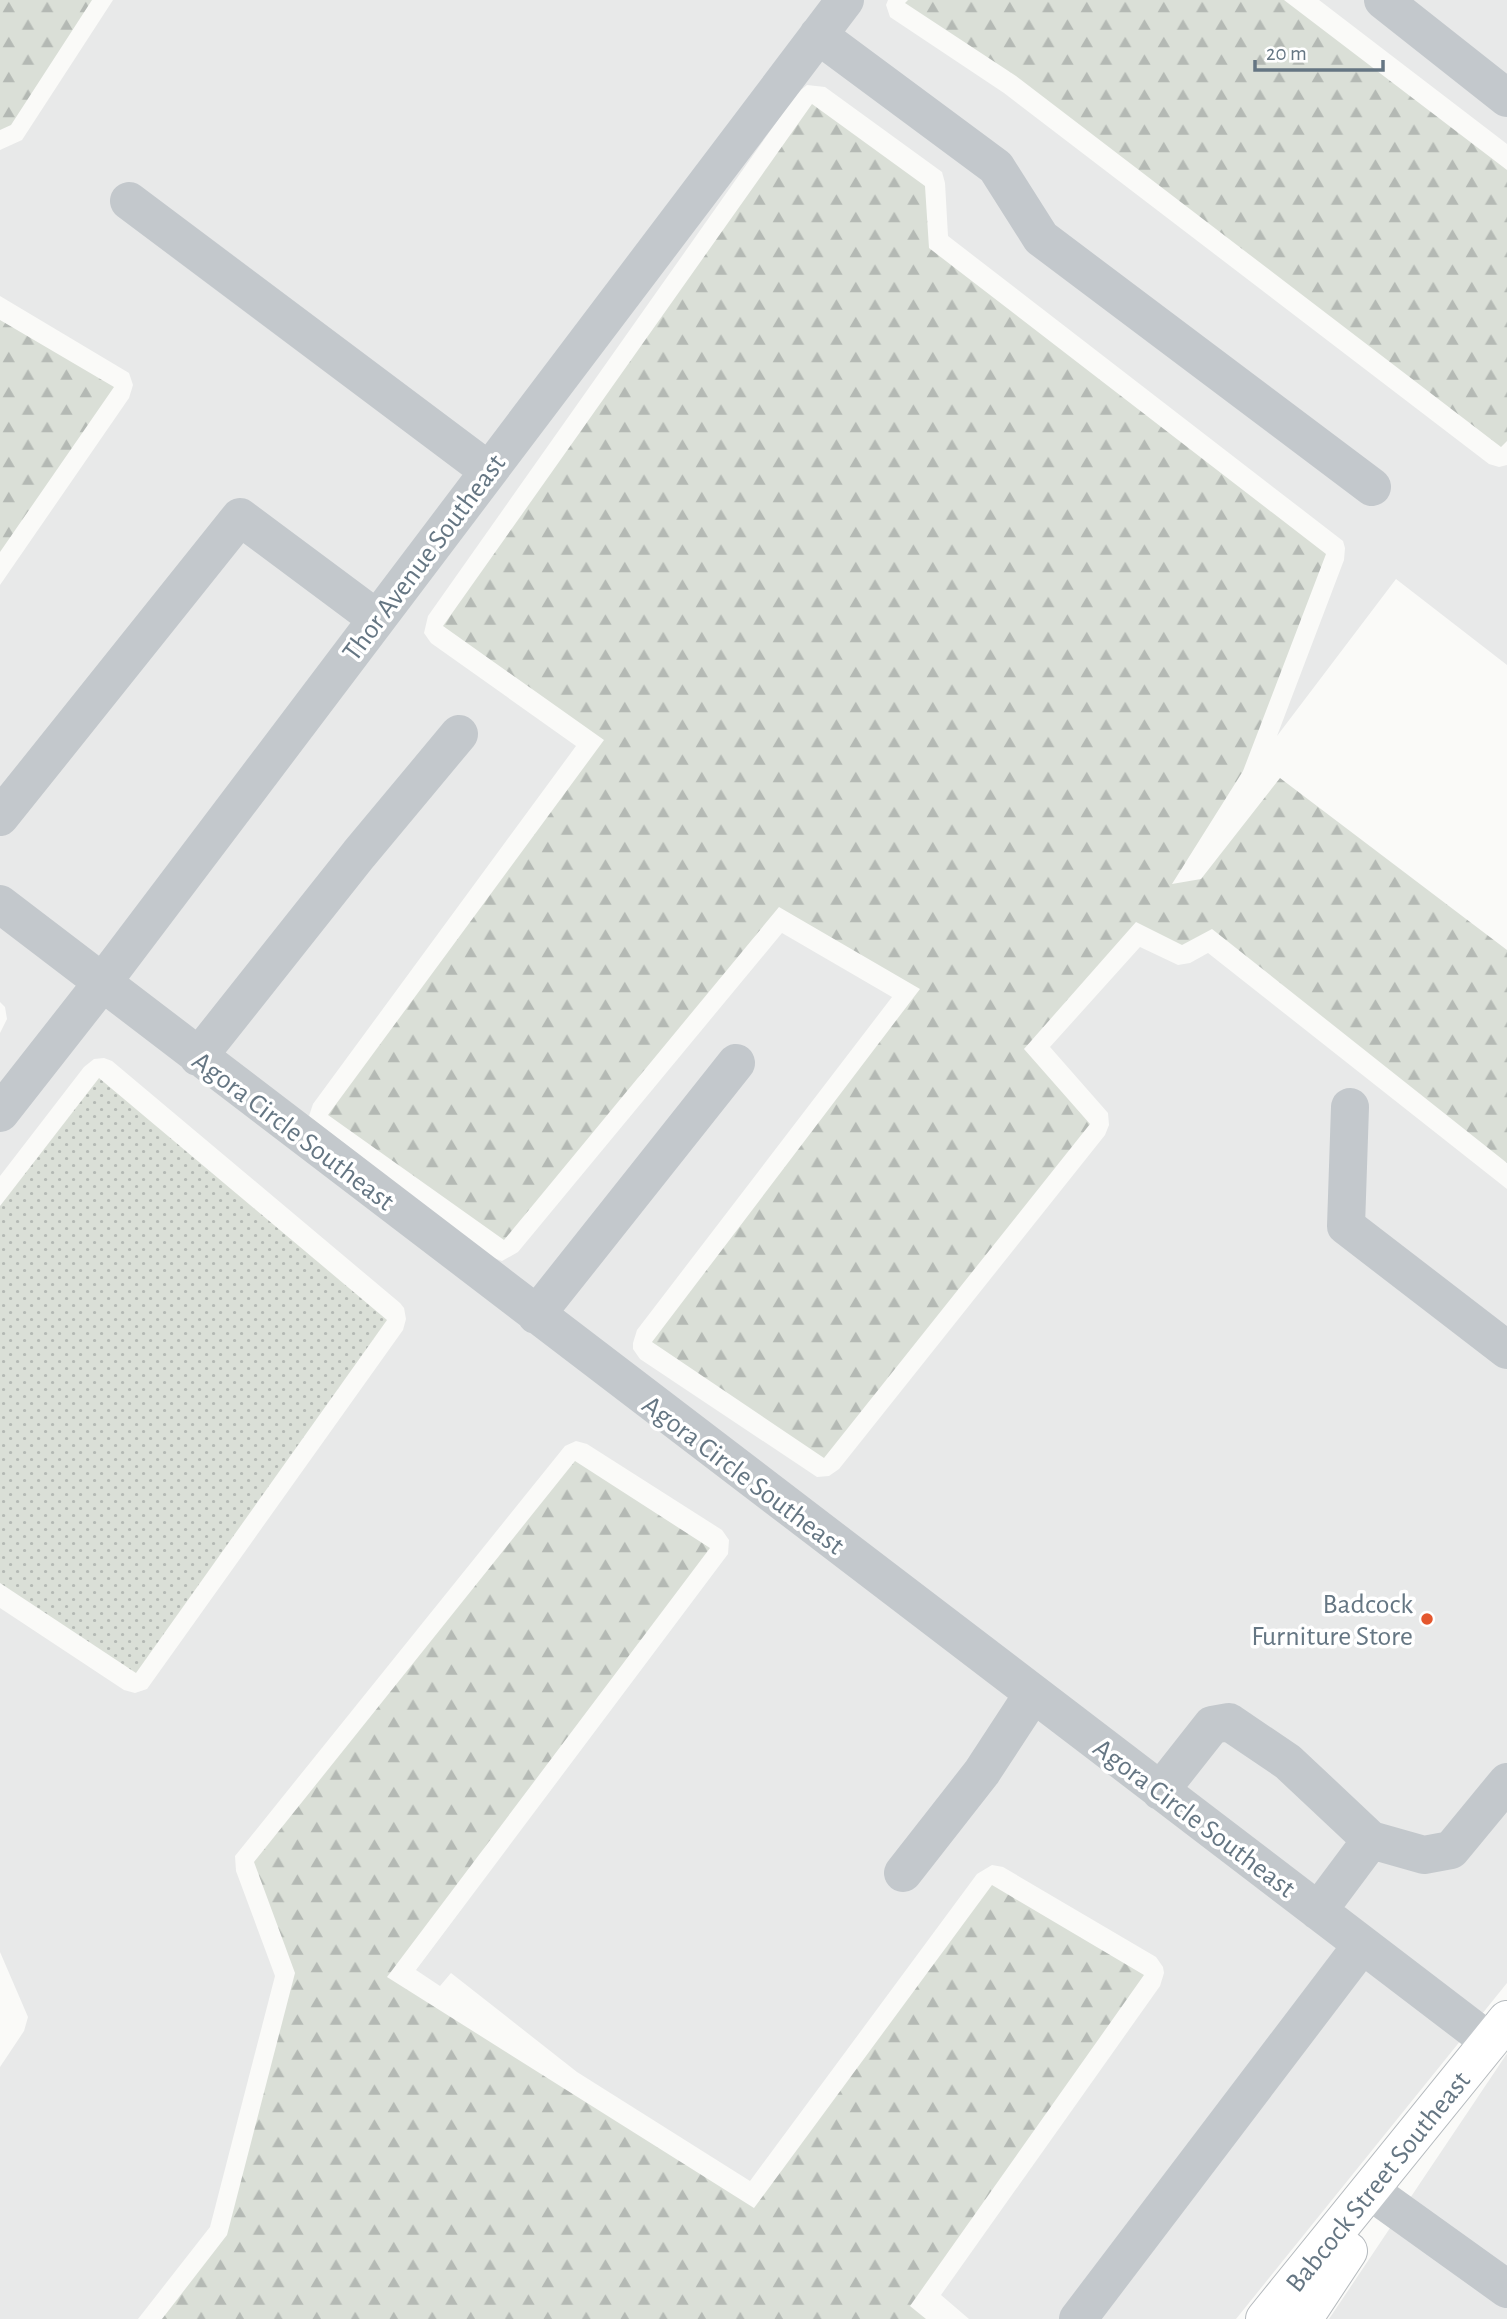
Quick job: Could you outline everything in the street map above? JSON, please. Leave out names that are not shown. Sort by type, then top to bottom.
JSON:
[{"type":"main road","name":"Babcock Street Southeast","points":[[1303,2319],[1498,2031]]},
{"type":"main road","name":"Babcock Street Southeast","points":[[1265,2319],[1498,2031]]},
{"type":"street","name":"Thor Avenue Southeast","points":[[0,1113],[102,983],[845,0]]},
{"type":"street","points":[[1383,0],[1507,98]]},
{"type":"street","points":[[818,35],[996,167],[1041,238],[1372,486]]},
{"type":"street","points":[[129,201],[489,471]]},
{"type":"street","points":[[0,817],[240,517],[377,619]]},
{"type":"street","points":[[198,1057],[359,854],[459,734]]},
{"type":"street","name":"Agora Circle Southeast","points":[[0,904],[1362,1945],[1498,2031]]},
{"type":"street","points":[[536,1315],[736,1063]]},
{"type":"street","points":[[1350,1107],[1346,1226],[1507,1350]]},
{"type":"street","points":[[903,1872],[982,1772],[1033,1694]]},
{"type":"street","points":[[1160,1791],[1212,1725],[1229,1722],[1288,1762],[1371,1840],[1424,1855],[1451,1850],[1507,1782]]},
{"type":"street","points":[[1318,1911],[1371,1840]]},
{"type":"street","points":[[1078,2319],[1362,1945]]},
{"type":"street","points":[[1383,2200],[1507,2290]]},
{"type":"shaded area","points":[[113,0],[888,0],[886,5],[890,17],[1004,93],[1489,464],[1499,467],[1507,465],[1507,665],[1396,579],[1277,736],[1344,560],[1343,541],[948,236],[942,172],[825,87],[807,85],[797,93],[428,616],[424,633],[431,643],[576,746],[313,1104],[309,1116],[491,1257],[502,1261],[518,1252],[782,933],[892,997],[637,1330],[633,1343],[633,1349],[640,1359],[817,1477],[829,1476],[839,1469],[1105,1135],[1109,1125],[1108,1113],[1050,1047],[1140,947],[1178,965],[1190,963],[1208,953],[1507,1189],[1507,1983],[1236,2319],[969,2319],[941,2295],[1160,1986],[1164,1973],[1156,1957],[1003,1867],[992,1865],[977,1874],[750,2181],[577,2072],[451,1973],[440,1986],[416,1970],[728,1554],[729,1540],[722,1530],[587,1444],[576,1441],[565,1446],[235,1856],[236,1871],[275,1976],[210,2227],[138,2319],[0,2319],[0,2067],[24,2031],[28,2017],[0,1952],[0,1608],[124,1690],[135,1693],[147,1689],[403,1330],[406,1319],[400,1303],[112,1061],[104,1058],[94,1059],[84,1067],[0,1176],[0,1033],[7,1019],[5,1007],[0,1002],[0,585],[129,398],[133,385],[129,373],[0,296],[0,150],[22,140]]},
{"type":"shaded area","points":[[1319,0],[1507,0],[1507,144]]},
{"type":"shaded area","points":[[1506,2055],[1507,2319],[1329,2319]]},
{"type":"green space","points":[[0,0],[92,0],[11,125],[0,130]]},
{"type":"green space","points":[[908,0],[1284,0],[1507,170],[1507,441],[1501,447],[1016,76],[905,3]]},
{"type":"green space","points":[[812,104],[925,186],[929,248],[1326,554],[1243,771],[1172,884],[1201,879],[1280,778],[1507,950],[1507,1163],[1212,929],[1182,945],[1136,922],[1024,1049],[1090,1124],[824,1458],[652,1342],[920,989],[779,907],[504,1240],[328,1115],[604,740],[443,626]]},
{"type":"green space","points":[[0,320],[114,387],[0,552]]},
{"type":"green space","points":[[99,1078],[387,1320],[136,1673],[0,1583],[0,1206]]},
{"type":"green space","points":[[575,1461],[710,1548],[387,1977],[754,2208],[992,1885],[1144,1975],[910,2306],[926,2319],[162,2319],[227,2235],[295,1973],[254,1862]]},
{"type":"place","name":"Badcock Furniture Store","points":[[1427,1619]]}]
